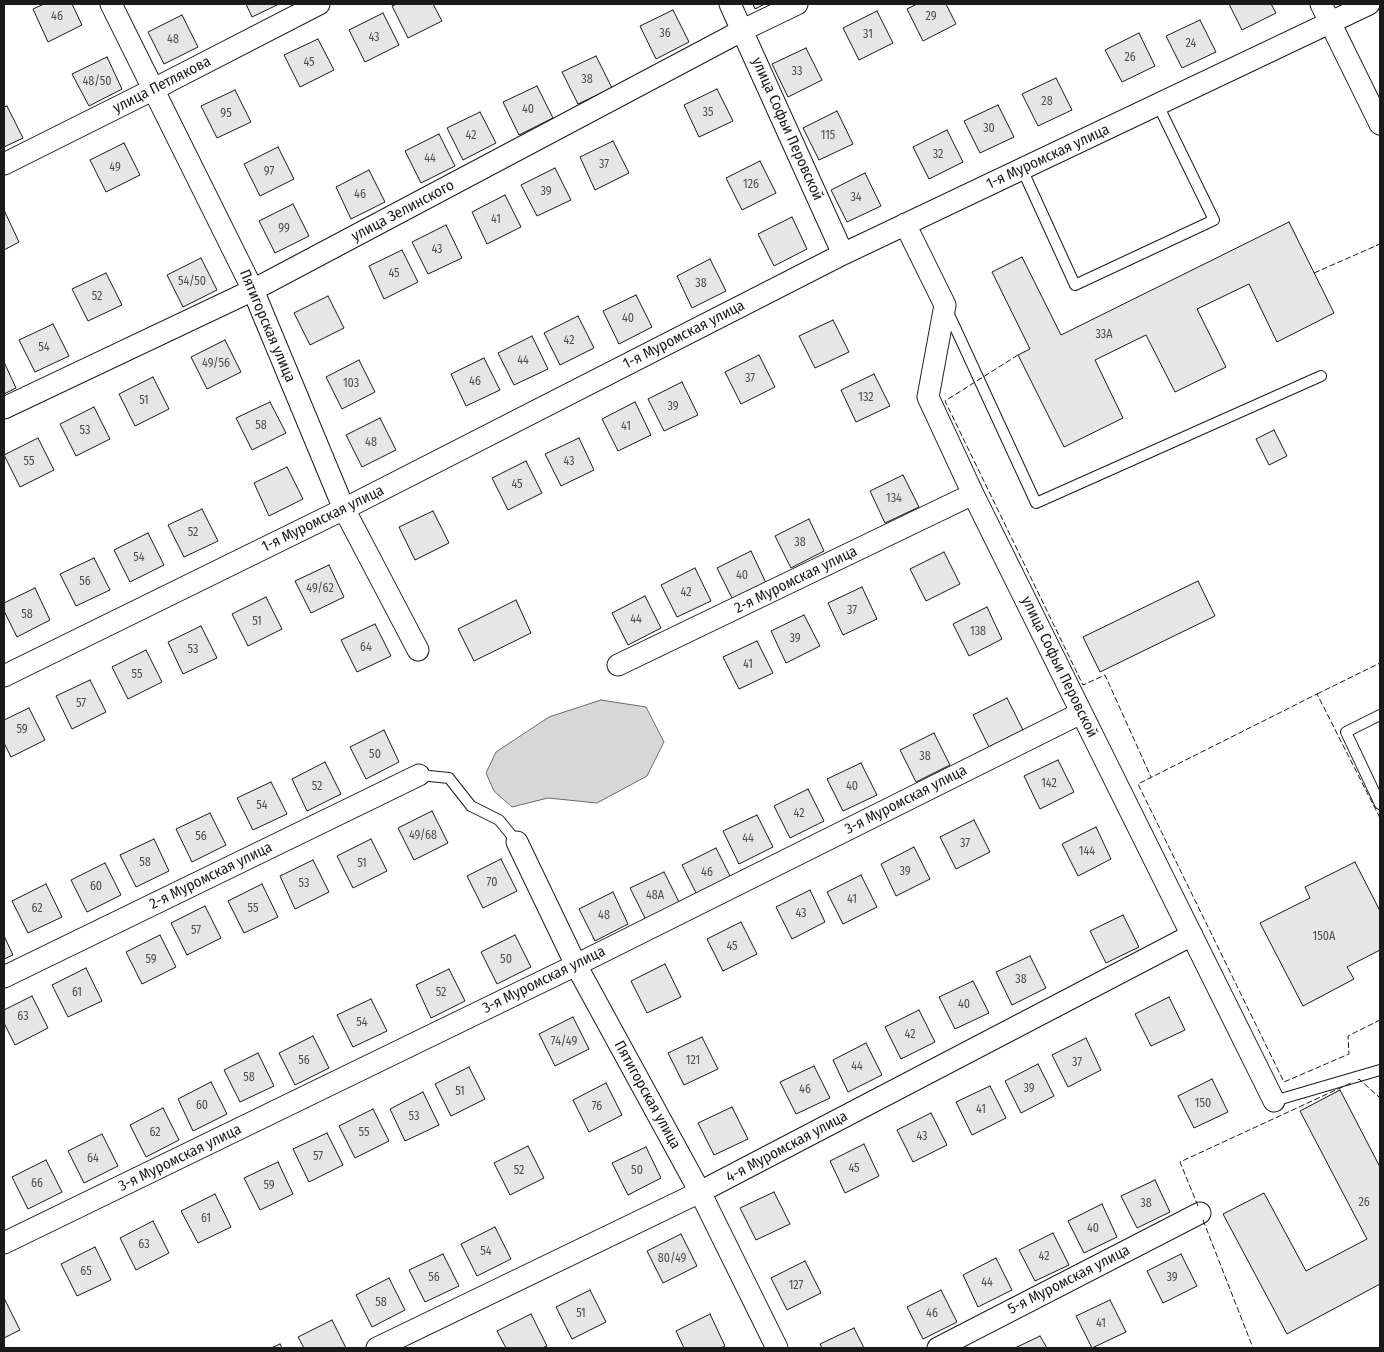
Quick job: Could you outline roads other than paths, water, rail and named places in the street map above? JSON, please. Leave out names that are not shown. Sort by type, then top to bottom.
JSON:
[{"type":"street","name":"Пятигорская улица","points":[[111,4],[253,290],[344,510],[418,650]]},
{"type":"street","name":"улица Петлякова","points":[[4,164],[154,90],[319,4]]},
{"type":"street","name":"улица Софьи Перовской","points":[[730,4],[843,254]]},
{"type":"street","name":"улица Зелинского","points":[[4,408],[253,290],[743,30],[797,4]]},
{"type":"street","points":[[1321,4],[1380,124]]},
{"type":"street","name":"1-я Муромская улица","points":[[4,676],[344,510],[843,254],[1369,4]]},
{"type":"street","points":[[905,224],[945,305]]},
{"type":"street","name":"улица Софьи Перовской","points":[[945,305],[928,397],[973,494],[1274,1101]]},
{"type":"street","name":"2-я Муромская улица","points":[[618,665],[973,494]]},
{"type":"street","name":"3-я Муромская улица","points":[[4,1243],[576,965],[1081,713]]},
{"type":"street","name":"2-я Муромская улица","points":[[4,976],[419,774]]},
{"type":"street","name":"Пятигорская улица","points":[[517,842],[576,965],[700,1192],[778,1348]]},
{"type":"street","name":"4-я Муромская улица","points":[[378,1348],[700,1192],[1192,935]]},
{"type":"street","name":"5-я Муромская улица","points":[[938,1348],[1200,1213]]},
{"type":"lane","points":[[1022,169],[1075,285],[1214,220],[1158,105]]},
{"type":"lane","points":[[945,305],[1036,503],[1321,376]]},
{"type":"lane","points":[[1380,715],[1346,732],[1380,804]]},
{"type":"lane","points":[[419,774],[449,778],[471,806],[498,820],[517,842]]},
{"type":"lane","points":[[1274,1101],[1380,1070]]}]
